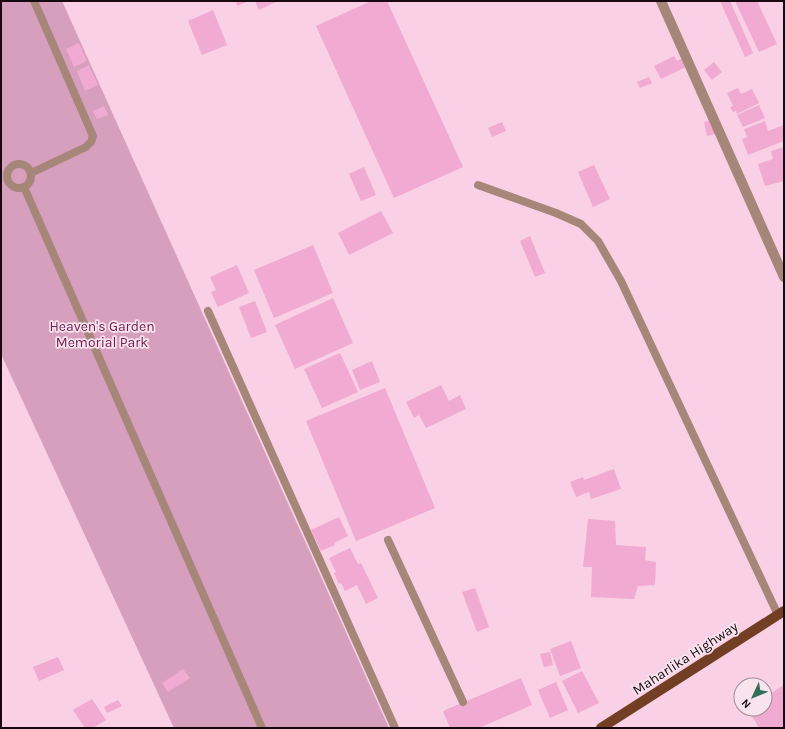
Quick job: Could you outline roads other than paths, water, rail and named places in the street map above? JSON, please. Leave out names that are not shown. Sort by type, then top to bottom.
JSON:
[{"type":"main road","name":"Maharlika Highway","points":[[601,728],[781,613]]},
{"type":"street","points":[[661,1],[784,277]]},
{"type":"lane","points":[[31,172],[86,147],[91,142],[93,136],[34,1]]},
{"type":"lane","points":[[20,164],[29,169],[31,172],[30,181],[24,187],[16,187],[9,182],[8,173],[15,165],[20,164]]},
{"type":"lane","points":[[1,185],[9,182]]},
{"type":"lane","points":[[478,186],[556,213],[581,224],[598,241],[620,281],[781,613]]},
{"type":"lane","points":[[24,187],[262,728]]},
{"type":"lane","points":[[208,311],[395,728]]},
{"type":"lane","points":[[388,540],[463,702]]},
{"type":"park label","name":"Heaven's Garden Memorial Park","points":[[102,334]]}]
